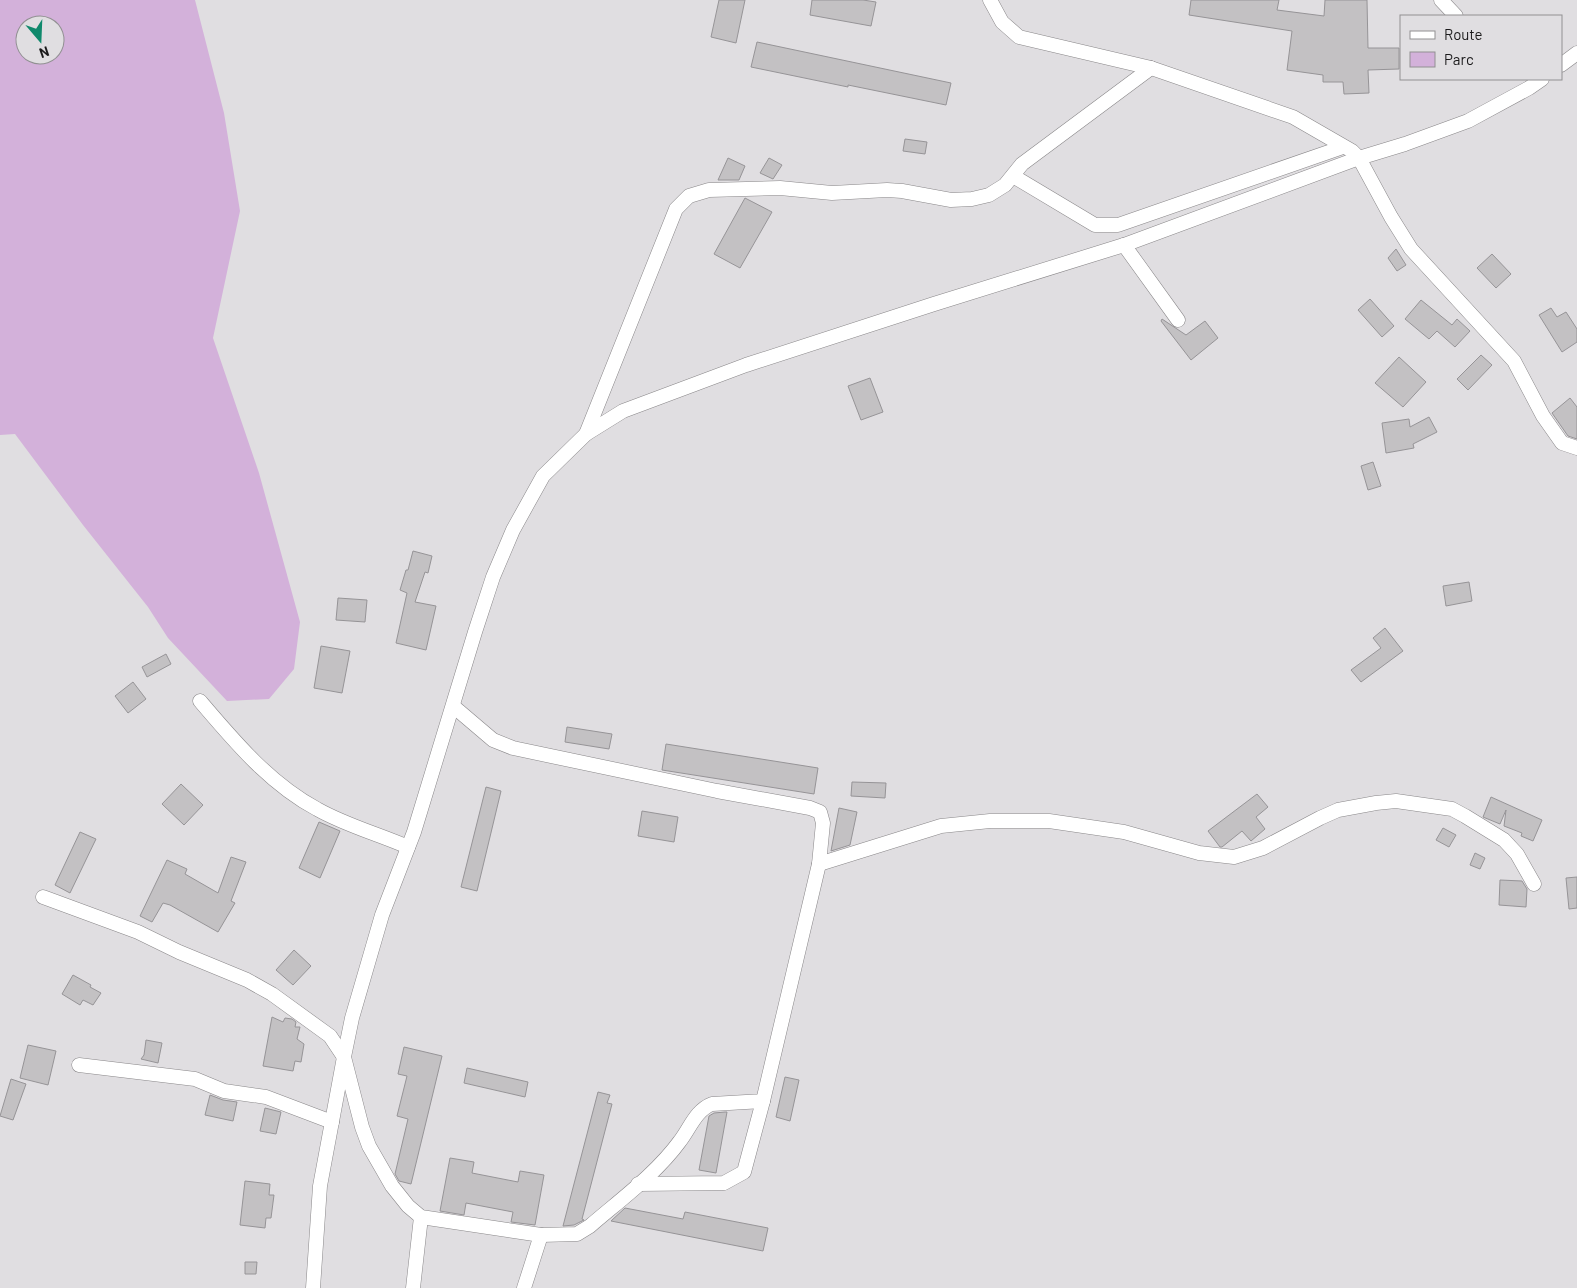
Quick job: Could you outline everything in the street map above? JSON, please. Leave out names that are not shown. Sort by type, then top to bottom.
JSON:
[{"type":"street","points":[[990,0],[1002,22],[1019,37],[1151,68],[1293,117],[1352,151],[1359,158],[1411,249],[1514,361],[1543,416],[1562,443],[1577,448]]},
{"type":"street","points":[[1441,0],[1455,15]]},
{"type":"street","points":[[1562,64],[1577,53]]},
{"type":"street","points":[[586,434],[676,209],[689,196],[709,190],[780,188],[832,193],[902,191],[952,200],[972,199],[989,195],[1005,185],[1022,164],[1151,68]]},
{"type":"street","points":[[313,1288],[320,1186],[352,1018],[382,915],[408,846],[493,577],[513,530],[543,476],[586,434],[623,411],[746,366],[934,304],[1124,245],[1359,158],[1405,144],[1468,121],[1524,83],[1538,80]]},
{"type":"street","points":[[1013,176],[1095,225],[1118,225],[1343,147]]},
{"type":"street","points":[[1124,245],[1178,320]]},
{"type":"street","points":[[200,701],[229,736],[264,770],[292,793],[317,809],[408,846]]},
{"type":"street","points":[[453,706],[493,740],[513,748],[716,791],[810,808],[820,812],[823,823],[819,864],[763,1102],[744,1172],[735,1179],[724,1183],[638,1184]]},
{"type":"street","points":[[819,864],[941,826],[990,821],[1049,821],[1124,832],[1199,853],[1234,857],[1263,848],[1338,810],[1396,801],[1452,809],[1465,816],[1504,840],[1517,854],[1534,884]]},
{"type":"street","points":[[43,898],[138,932],[179,952],[247,980],[272,994],[330,1036],[344,1057],[362,1127],[369,1146],[392,1186],[408,1206],[422,1217],[541,1235],[577,1234],[590,1226],[660,1165],[704,1107],[712,1104],[763,1102]]},
{"type":"street","points":[[78,1065],[195,1078],[224,1091],[266,1097],[332,1122]]},
{"type":"street","points":[[414,1288],[422,1217]]},
{"type":"street","points":[[524,1288],[541,1235]]},
{"type":"green space","points":[[0,0],[195,0],[224,113],[240,211],[213,338],[259,473],[300,622],[294,669],[269,699],[227,701],[168,638],[148,607],[83,525],[15,434],[0,435]]},
{"type":"building","points":[[719,0],[745,0],[736,43],[711,37]]},
{"type":"building","points":[[812,0],[863,0],[876,2],[871,26],[810,15]]},
{"type":"building","points":[[1191,0],[1279,0],[1277,10],[1324,16],[1325,0],[1367,0],[1368,48],[1399,48],[1399,69],[1368,70],[1369,93],[1344,94],[1343,82],[1323,82],[1323,75],[1287,70],[1292,31],[1189,15]]},
{"type":"building","points":[[757,42],[951,83],[946,105],[751,67]]},
{"type":"building","points":[[905,139],[927,142],[925,154],[903,151]]},
{"type":"building","points":[[728,158],[745,166],[739,180],[718,180]]},
{"type":"building","points":[[769,158],[782,165],[773,179],[760,173]]},
{"type":"building","points":[[745,198],[772,212],[740,268],[714,254]]},
{"type":"building","points":[[1396,249],[1406,265],[1397,271],[1388,258]]},
{"type":"building","points":[[1492,254],[1511,274],[1496,288],[1477,268]]},
{"type":"building","points":[[1370,299],[1394,326],[1382,337],[1358,310]]},
{"type":"building","points":[[1421,300],[1452,325],[1457,319],[1470,331],[1455,347],[1437,331],[1429,339],[1405,319]]},
{"type":"building","points":[[1551,308],[1557,317],[1566,312],[1577,329],[1577,342],[1562,352],[1539,315]]},
{"type":"building","points":[[1162,319],[1186,335],[1205,321],[1218,338],[1191,360],[1161,321]]},
{"type":"building","points":[[1481,355],[1492,365],[1468,390],[1457,379]]},
{"type":"building","points":[[1399,357],[1426,382],[1403,407],[1375,383]]},
{"type":"building","points":[[870,378],[883,412],[861,420],[848,386]]},
{"type":"building","points":[[1570,398],[1577,407],[1577,439],[1568,436],[1552,413]]},
{"type":"building","points":[[1429,417],[1437,432],[1413,444],[1414,448],[1386,453],[1382,423],[1409,419],[1410,427]]},
{"type":"building","points":[[1373,462],[1381,486],[1368,490],[1361,466]]},
{"type":"building","points":[[413,551],[432,556],[428,573],[425,572],[415,602],[436,606],[426,650],[396,643],[407,593],[400,590]]},
{"type":"building","points":[[1469,582],[1472,601],[1446,606],[1443,586]]},
{"type":"building","points":[[338,598],[367,600],[365,622],[336,620]]},
{"type":"building","points":[[1385,628],[1403,651],[1361,682],[1351,670],[1381,648],[1373,638]]},
{"type":"building","points":[[321,646],[350,651],[342,693],[314,688]]},
{"type":"building","points":[[166,654],[171,664],[147,677],[142,667]]},
{"type":"building","points":[[133,682],[146,699],[128,713],[115,696]]},
{"type":"building","points":[[567,727],[612,734],[609,749],[565,742]]},
{"type":"building","points":[[666,744],[818,768],[814,794],[662,770]]},
{"type":"building","points":[[852,782],[886,783],[885,798],[851,796]]},
{"type":"building","points":[[181,784],[203,805],[184,825],[162,804]]},
{"type":"building","points":[[486,787],[501,791],[477,891],[461,887]]},
{"type":"building","points":[[1257,794],[1268,807],[1256,817],[1265,829],[1251,841],[1242,831],[1220,847],[1208,831]]},
{"type":"building","points":[[1491,797],[1542,820],[1533,841],[1521,836],[1522,833],[1504,826],[1506,810],[1500,824],[1483,817]]},
{"type":"building","points":[[839,808],[857,812],[850,845],[831,851]]},
{"type":"building","points":[[642,811],[678,817],[674,842],[638,836]]},
{"type":"building","points":[[319,822],[340,831],[320,878],[299,868]]},
{"type":"building","points":[[1443,828],[1456,835],[1449,847],[1436,840]]},
{"type":"building","points":[[80,832],[96,839],[70,893],[55,885]]},
{"type":"building","points":[[1475,853],[1485,858],[1480,869],[1470,865]]},
{"type":"building","points":[[231,857],[246,862],[231,901],[235,903],[218,932],[163,903],[152,922],[140,916],[167,860],[187,869],[185,874],[218,893]]},
{"type":"building","points":[[1577,877],[1577,908],[1569,909],[1566,878]]},
{"type":"building","points":[[1500,880],[1522,881],[1527,889],[1526,907],[1499,905]]},
{"type":"building","points":[[294,950],[311,966],[293,985],[276,970]]},
{"type":"building","points":[[73,975],[101,993],[93,1005],[83,1000],[80,1005],[62,994]]},
{"type":"building","points":[[272,1017],[283,1022],[285,1018],[292,1019],[296,1022],[295,1027],[300,1027],[297,1039],[304,1044],[301,1062],[295,1061],[293,1071],[263,1066]]},
{"type":"building","points":[[146,1040],[162,1043],[158,1063],[141,1059],[144,1055]]},
{"type":"building","points":[[28,1045],[56,1051],[48,1085],[20,1078]]},
{"type":"building","points":[[404,1047],[442,1056],[411,1184],[399,1181],[395,1174],[408,1119],[397,1116],[407,1076],[398,1074]]},
{"type":"building","points":[[467,1068],[528,1082],[525,1097],[464,1083]]},
{"type":"building","points":[[785,1077],[799,1080],[790,1121],[776,1117]]},
{"type":"building","points":[[11,1079],[26,1084],[13,1120],[0,1116]]},
{"type":"building","points":[[598,1092],[610,1095],[607,1103],[612,1104],[582,1219],[584,1220],[574,1225],[563,1226]]},
{"type":"building","points":[[210,1095],[223,1100],[237,1102],[233,1121],[205,1115]]},
{"type":"building","points":[[265,1108],[281,1112],[276,1134],[260,1131]]},
{"type":"building","points":[[727,1112],[716,1173],[699,1170],[709,1116],[714,1113]]},
{"type":"building","points":[[450,1158],[474,1162],[472,1173],[518,1182],[520,1171],[544,1175],[535,1225],[511,1222],[513,1212],[466,1203],[464,1215],[440,1211]]},
{"type":"building","points":[[245,1181],[270,1184],[269,1195],[274,1195],[271,1218],[266,1218],[265,1228],[240,1225]]},
{"type":"building","points":[[625,1208],[683,1219],[685,1212],[768,1228],[763,1251],[611,1221]]},
{"type":"building","points":[[245,1262],[257,1262],[256,1274],[245,1274]]}]
